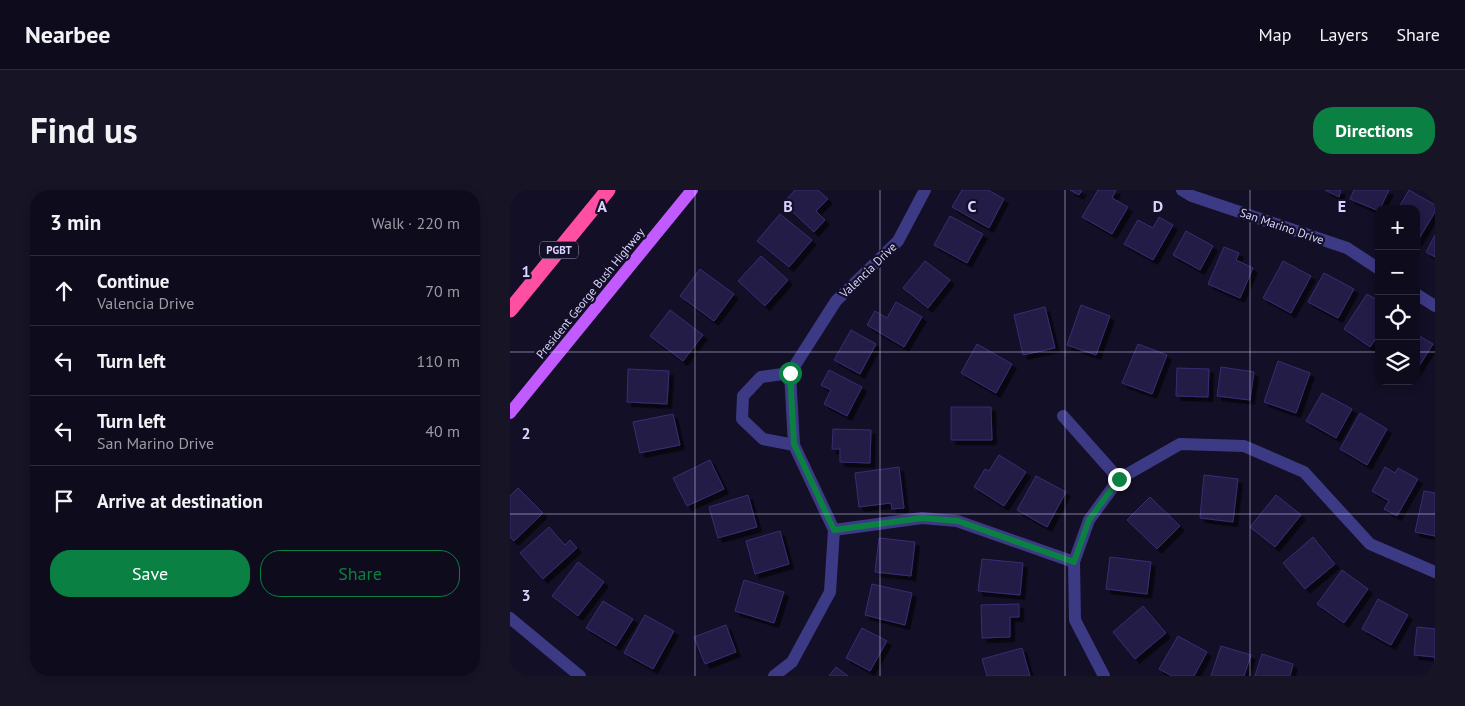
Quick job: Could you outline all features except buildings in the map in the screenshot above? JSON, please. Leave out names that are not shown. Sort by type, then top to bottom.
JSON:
[{"type":"highway","name":"PGBT","points":[[510,310],[608,190]]},
{"type":"main road","name":"President George Bush Highway","points":[[510,414],[692,190]]},
{"type":"street","name":"Valencia Drive","points":[[790,373],[836,301],[898,241],[926,190]]},
{"type":"street","name":"San Marino Drive","points":[[1182,190],[1192,196],[1347,248],[1375,266]]},
{"type":"street","points":[[1418,295],[1435,306]]},
{"type":"street","points":[[774,676],[792,662],[830,592],[834,530],[794,444],[790,373],[761,377],[743,396],[742,419],[763,439],[794,444]]},
{"type":"street","points":[[1063,416],[1119,479]]},
{"type":"street","points":[[1104,676],[1075,620],[1074,562],[1089,520],[1119,479],[1180,444],[1244,446],[1304,472],[1370,544],[1435,572]]},
{"type":"street","points":[[834,530],[922,518],[958,521],[1074,562]]},
{"type":"street","points":[[510,618],[580,676]]},
{"type":"route","points":[[790,373],[794,444],[834,530],[922,518],[958,521],[1074,562],[1089,520],[1119,479]]}]
